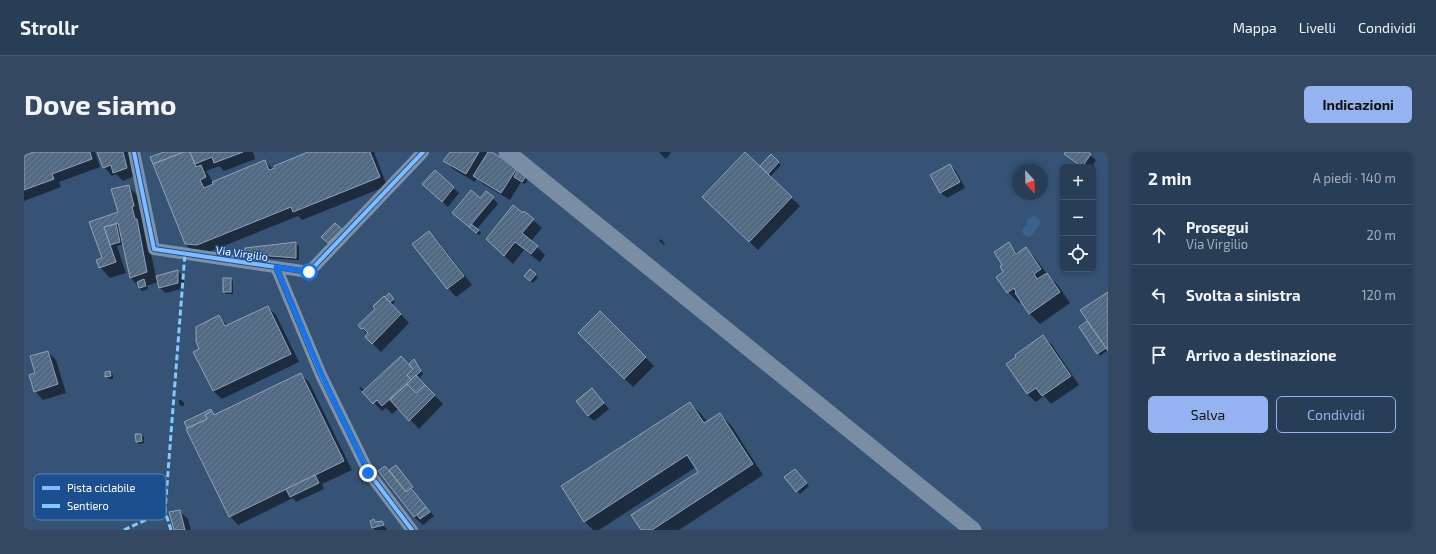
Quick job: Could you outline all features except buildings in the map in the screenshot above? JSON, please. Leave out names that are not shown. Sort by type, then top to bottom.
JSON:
[{"type":"main road","points":[[509,152],[974,530]]},
{"type":"street","name":"Via Virgilio","points":[[134,152],[154,249],[309,272],[423,152]]},
{"type":"street","points":[[276,267],[322,375],[368,473],[412,530]]},
{"type":"water","points":[[1036,216],[1039,219],[1040,223],[1034,234],[1029,237],[1024,235],[1023,230],[1027,225],[1028,219]]},
{"type":"marked path","points":[[166,498],[185,253]]},
{"type":"marked path","points":[[166,514],[171,530]]},
{"type":"marked path","points":[[124,530],[146,520]]},
{"type":"cycle path","points":[[134,152],[154,249],[309,272],[423,152]]},
{"type":"cycle path","points":[[276,267],[321,375],[369,473],[412,530]]},
{"type":"route","points":[[309,272],[276,267],[322,375],[368,473]]}]
